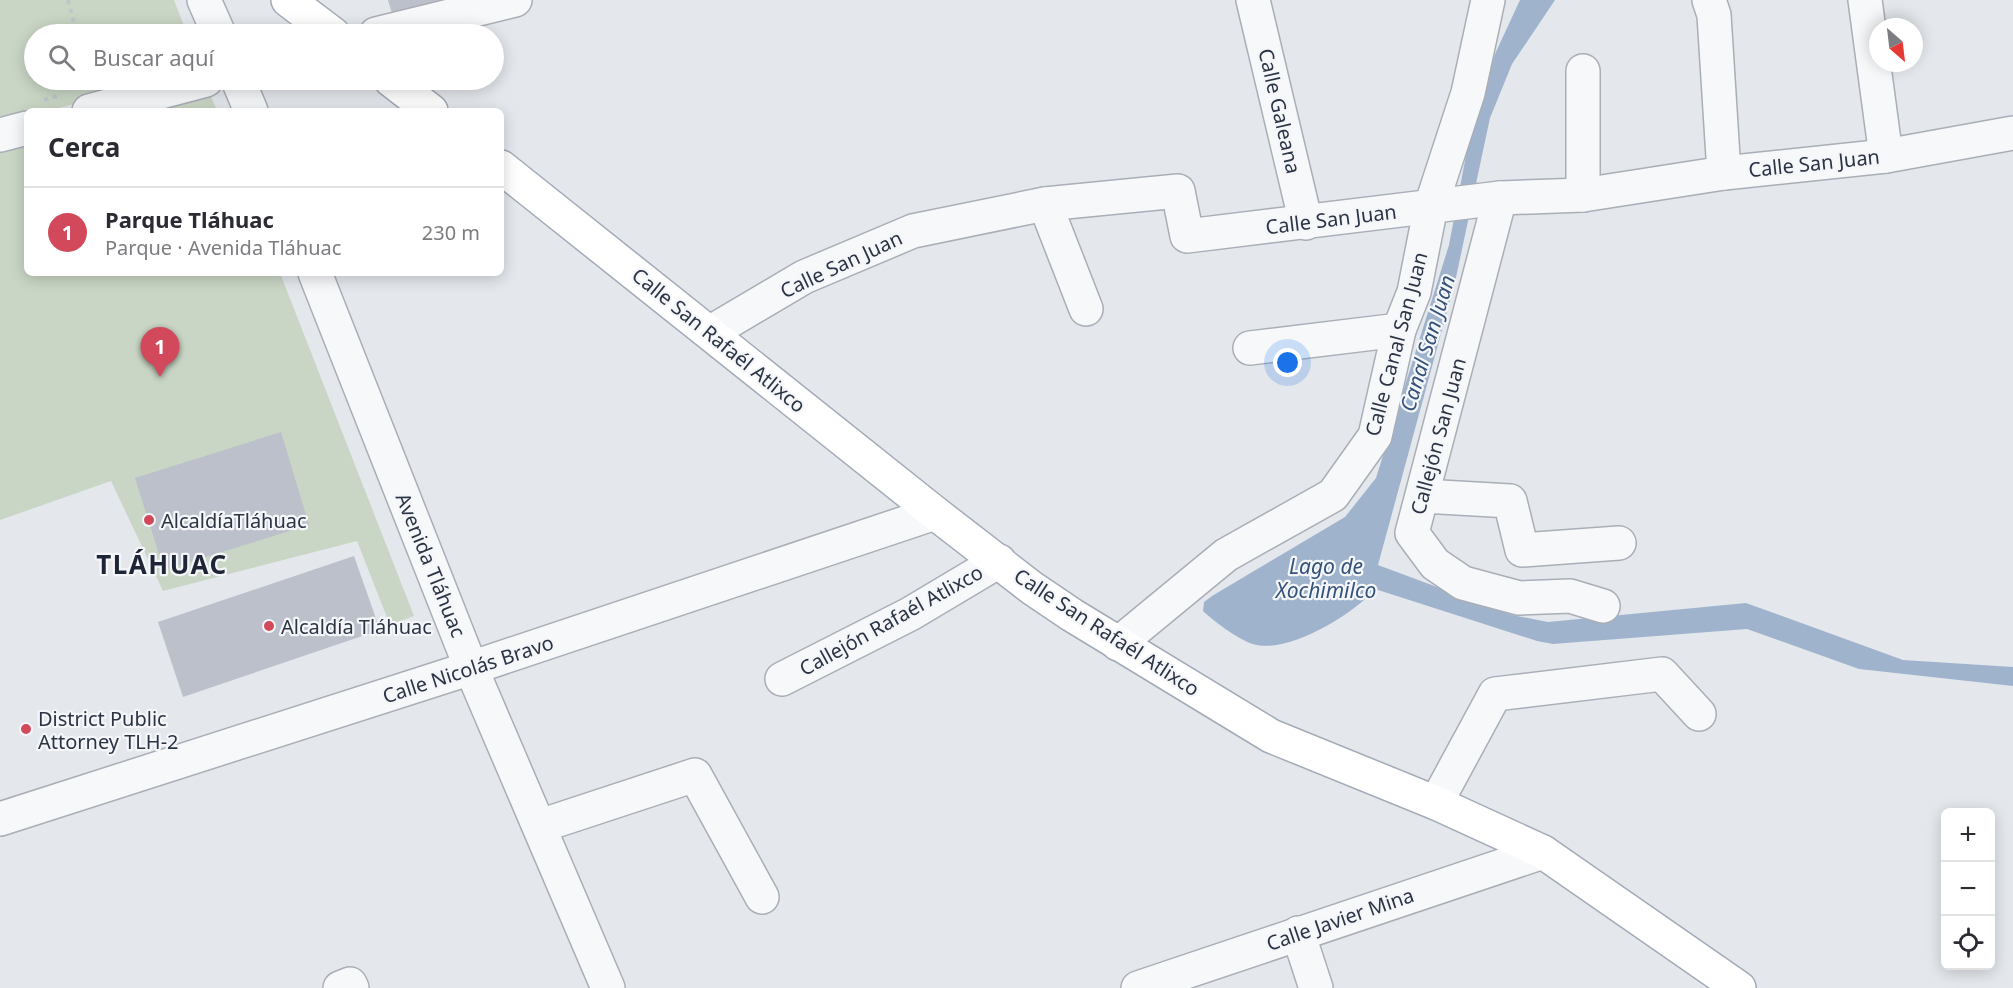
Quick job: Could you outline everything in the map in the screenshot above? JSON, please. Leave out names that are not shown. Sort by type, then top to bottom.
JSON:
[{"type":"main road","points":[[288,0],[320,24]]},
{"type":"main road","points":[[404,90],[427,108]]},
{"type":"main road","name":"Calle San Rafaél Atlixco","points":[[504,169],[711,332],[934,513],[1032,588],[1118,644],[1271,736],[1436,803],[1543,852],[1739,988]]},
{"type":"street","points":[[204,0],[215,24]]},
{"type":"street","points":[[417,24],[515,0]]},
{"type":"street","name":"Calle Galeana","points":[[1253,0],[1306,223]]},
{"type":"street","name":"Calle Canal San Juan","points":[[1118,644],[1226,555],[1333,495],[1375,436],[1399,330],[1414,292],[1431,206],[1468,93],[1488,0]]},
{"type":"street","points":[[1709,0],[1714,15],[1724,173]]},
{"type":"street","points":[[1865,0],[1886,156]]},
{"type":"street","points":[[1583,71],[1583,195]]},
{"type":"street","points":[[78,102],[148,90]]},
{"type":"street","points":[[242,90],[250,108]]},
{"type":"street","points":[[0,135],[24,119]]},
{"type":"street","name":"Calle San Juan","points":[[711,332],[804,277],[913,231],[1045,204],[1178,191],[1187,236],[1500,198],[1583,195],[1724,173],[1886,156],[2013,133]]},
{"type":"street","name":"Callejón San Juan","points":[[1500,198],[1412,533],[1435,564],[1463,584],[1519,598],[1570,596],[1603,606]]},
{"type":"street","points":[[1045,204],[1086,309]]},
{"type":"street","name":"Avenida Tláhuac","points":[[316,276],[471,668],[609,988]]},
{"type":"street","points":[[1251,348],[1399,330]]},
{"type":"street","points":[[1423,496],[1510,501],[1522,550],[1619,543]]},
{"type":"street","name":"Calle Nicolás Bravo","points":[[0,819],[471,668],[934,513]]},
{"type":"street","name":"Callejón Rafaél Atlixco","points":[[782,679],[910,614],[999,561]]},
{"type":"street","points":[[1436,803],[1495,694],[1662,674],[1700,714]]},
{"type":"street","points":[[540,826],[694,775],[762,897]]},
{"type":"street","name":"Calle Javier Mina","points":[[1138,988],[1543,852]]},
{"type":"street","points":[[1298,933],[1316,988]]},
{"type":"path","points":[[68,0],[74,24]]},
{"type":"path","points":[[56,108],[78,102]]},
{"type":"green space","points":[[0,0],[174,0],[183,24],[24,24],[24,90],[126,90],[59,108],[24,108],[24,118],[0,124]]},
{"type":"green space","points":[[209,92],[216,108],[152,108]]},
{"type":"green space","points":[[24,143],[24,276],[281,276],[414,616],[390,625],[357,541],[163,591],[111,481],[0,520],[0,149]]},
{"type":"water","name":"Lago de Xochimilco","points":[[1520,0],[1555,0],[1512,64],[1490,118],[1455,282],[1378,565],[1512,615],[1548,622],[1746,603],[1903,660],[2013,667],[2013,686],[1859,669],[1747,629],[1553,644],[1537,641],[1375,589],[1352,609],[1321,629],[1287,643],[1271,646],[1257,645],[1236,636],[1203,611],[1204,602],[1212,596],[1345,517],[1376,478],[1449,245],[1468,145],[1495,54]]},
{"type":"building","points":[[388,0],[471,0],[395,24]]},
{"type":"building","points":[[281,432],[309,525],[164,570],[135,478]]},
{"type":"building","name":"Alcaldía Tláhuac","points":[[354,556],[380,630],[183,697],[158,622]]},
{"type":"place","name":"Parque Tláhuac","points":[[160,377]]},
{"type":"place","name":"AlcaldíaTláhuac","points":[[149,520]]},
{"type":"place","name":"Alcaldía Tláhuac","points":[[269,626]]},
{"type":"place","name":"District Public Attorney TLH-2","points":[[26,729]]},
{"type":"district","name":"TLÁHUAC","points":[[162,564]]},
{"type":"water label","name":"Canal San Juan","points":[[1427,343]]}]
